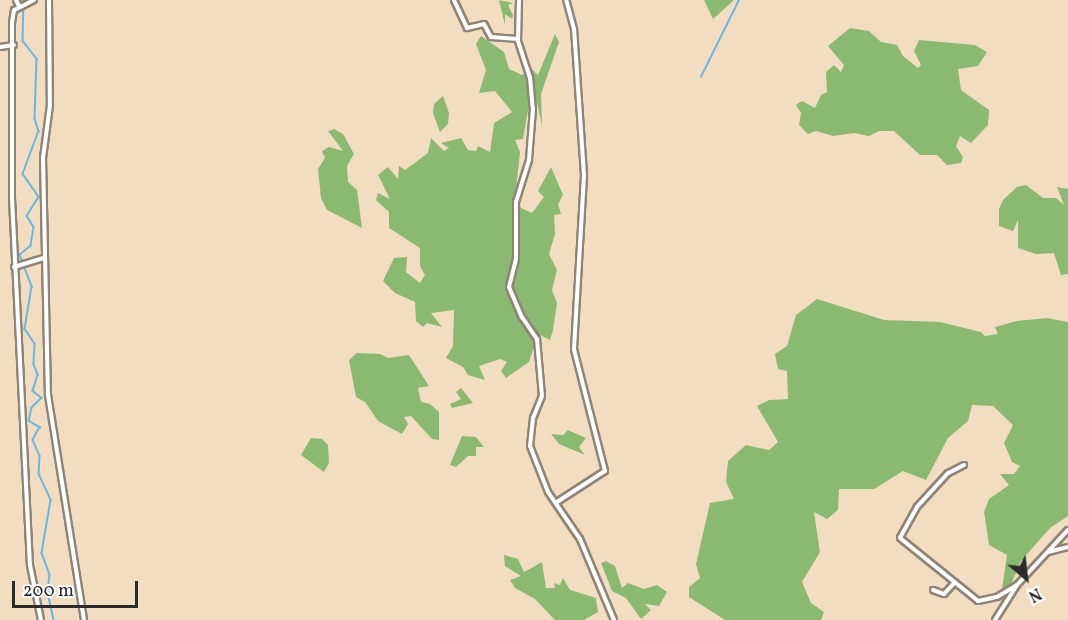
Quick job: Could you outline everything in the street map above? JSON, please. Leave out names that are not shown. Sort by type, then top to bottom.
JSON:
[{"type":"street","points":[[16,0],[19,6]]},
{"type":"street","points":[[34,0],[19,6],[12,23],[15,267],[20,404],[28,458],[30,565],[41,620]]},
{"type":"street","points":[[48,0],[50,105],[44,158],[43,258],[50,416],[84,620]]},
{"type":"street","points":[[454,0],[467,27],[484,24],[491,37],[518,39]]},
{"type":"street","points":[[519,0],[518,39],[530,77],[533,109],[529,160],[516,202],[516,259],[509,287],[522,317],[537,339],[542,396],[532,418],[530,446],[548,492],[557,502],[580,539],[614,620]]},
{"type":"street","points":[[557,502],[605,471],[574,349],[584,175],[574,29],[566,0]]},
{"type":"street","points":[[0,47],[14,45]]},
{"type":"street","points":[[15,267],[43,258]]},
{"type":"street","points":[[964,465],[948,473],[917,507],[900,537],[981,602],[1017,585]]},
{"type":"street","points":[[995,620],[1017,585],[1068,530]]},
{"type":"street","points":[[1048,552],[1068,547]]},
{"type":"street","points":[[933,590],[944,594],[955,582]]},
{"type":"green space","points":[[499,0],[513,3],[508,5],[513,15],[512,19],[505,14],[505,25]]},
{"type":"green space","points":[[704,0],[734,0],[713,19]]},
{"type":"green space","points":[[850,28],[869,31],[881,42],[897,45],[903,56],[918,68],[921,65],[914,51],[919,40],[975,45],[987,52],[978,66],[958,69],[961,90],[989,110],[988,125],[971,143],[960,136],[956,146],[963,157],[961,163],[947,165],[937,155],[920,155],[894,131],[879,131],[869,136],[854,133],[833,136],[816,131],[808,134],[799,125],[801,113],[796,105],[802,101],[815,108],[821,95],[827,92],[826,72],[834,65],[841,72],[844,65],[828,46]]},
{"type":"green space","points":[[555,34],[559,42],[541,94],[542,126],[537,102],[529,104],[523,139],[515,140],[520,152],[516,190],[521,208],[532,213],[544,197],[538,191],[551,167],[563,195],[558,204],[561,214],[554,215],[555,234],[549,254],[557,270],[552,290],[557,303],[553,330],[550,340],[538,334],[529,362],[506,378],[501,371],[507,362],[500,359],[479,366],[485,380],[468,375],[463,367],[446,358],[453,346],[454,310],[431,313],[442,327],[427,323],[423,327],[416,321],[415,302],[395,293],[383,281],[394,258],[407,257],[406,272],[420,283],[425,275],[420,266],[420,248],[389,228],[389,212],[376,200],[378,193],[390,199],[378,175],[388,167],[398,179],[399,166],[405,170],[428,153],[431,138],[444,151],[449,148],[441,143],[461,138],[468,150],[476,151],[478,146],[490,152],[494,123],[512,112],[495,91],[479,93],[486,70],[476,44],[481,36],[504,52],[509,69],[522,75],[532,69],[538,75]]},
{"type":"green space","points":[[443,96],[449,113],[448,124],[440,132],[433,113],[434,104]]},
{"type":"green space","points":[[334,129],[343,134],[354,154],[347,166],[348,182],[357,190],[362,228],[327,210],[321,198],[318,169],[325,158],[322,151],[329,147],[343,151],[328,131]]},
{"type":"green space","points":[[1026,185],[1043,198],[1056,198],[1064,205],[1057,187],[1068,189],[1068,274],[1061,275],[1054,253],[1036,254],[1018,248],[1018,220],[1013,231],[999,226],[999,209],[1003,200],[1017,187]]},
{"type":"green space","points":[[817,299],[884,320],[940,322],[981,332],[985,336],[998,334],[995,327],[1017,321],[1047,318],[1068,322],[1068,516],[1050,528],[1021,561],[1011,584],[1002,589],[1007,555],[989,545],[984,512],[989,499],[1009,485],[1000,474],[1014,474],[1020,466],[1012,462],[1004,443],[1013,425],[993,406],[972,405],[968,421],[948,438],[926,480],[903,471],[874,489],[839,489],[838,510],[827,519],[814,512],[820,552],[802,582],[811,603],[824,612],[821,620],[725,620],[689,597],[689,587],[700,578],[696,564],[710,503],[734,499],[726,482],[728,461],[746,445],[769,450],[778,442],[757,406],[769,400],[788,399],[787,371],[778,369],[775,354],[787,346],[796,315]]},
{"type":"green space","points":[[357,353],[380,354],[388,358],[409,355],[429,386],[418,388],[421,402],[430,404],[439,412],[439,440],[432,439],[411,416],[404,417],[408,424],[402,434],[378,421],[365,402],[356,397],[349,360]]},
{"type":"green space","points":[[461,388],[473,403],[452,408],[450,404],[461,399],[456,392]]},
{"type":"green space","points":[[568,430],[586,438],[579,447],[585,455],[559,444],[551,434],[563,435]]},
{"type":"green space","points":[[462,436],[476,437],[484,447],[476,447],[476,456],[468,456],[456,467],[450,465]]},
{"type":"green space","points":[[311,438],[322,439],[328,445],[329,463],[324,472],[301,455]]},
{"type":"green space","points":[[504,555],[518,559],[524,572],[542,562],[546,588],[555,588],[554,583],[560,585],[563,578],[570,590],[596,598],[598,612],[584,620],[555,620],[535,599],[515,588],[510,580],[521,576],[505,566]]},
{"type":"green space","points":[[606,561],[615,566],[622,588],[628,583],[644,589],[657,585],[667,592],[659,606],[645,604],[651,610],[641,619],[626,598],[612,591],[601,563]]},
{"type":"waterway","points":[[24,0],[23,41],[37,59],[35,119],[39,131],[23,174],[39,197],[27,216],[34,227],[31,246],[20,255],[32,287],[25,329],[35,344],[34,364],[38,375],[33,391],[42,398],[32,408],[29,421],[40,427],[33,440],[40,456],[39,474],[51,500],[42,553],[50,575],[48,592],[54,620]]},
{"type":"waterway","points":[[701,77],[739,0]]}]
